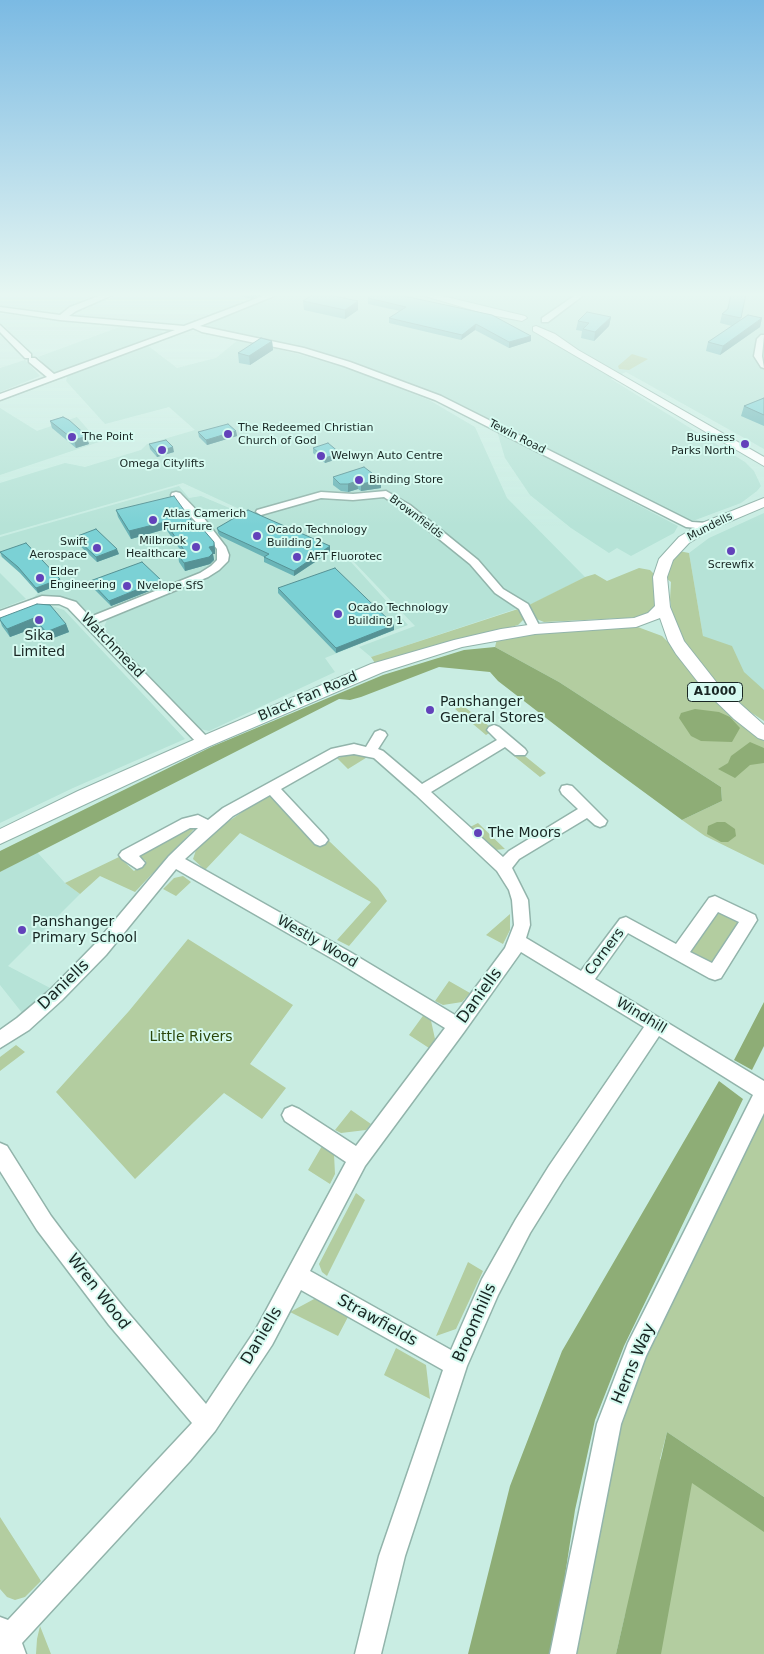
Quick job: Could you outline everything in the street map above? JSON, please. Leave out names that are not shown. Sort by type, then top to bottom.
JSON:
[{"type":"main road","points":[[607,371],[764,462]]},
{"type":"main road","name":"Mundells","points":[[764,502],[707,526],[692,530],[663,564],[660,577],[663,607],[676,641],[711,687],[740,716],[764,734]]},
{"type":"main road","name":"Black Fan Road","points":[[0,837],[84,796],[204,742],[377,668],[459,643],[535,629],[636,622],[653,616],[663,607]]},
{"type":"main road","name":"Black Fan Road","points":[[636,622],[657,630],[676,641]]},
{"type":"street","points":[[46,371],[53,377]]},
{"type":"street","points":[[0,397],[68,371]]},
{"type":"street","name":"Tewin Road","points":[[366,371],[438,398],[692,530]]},
{"type":"street","name":"Brownfields","points":[[261,512],[321,495],[353,497],[386,494],[406,507],[474,562],[499,591],[524,607],[535,629]]},
{"type":"street","points":[[89,622],[204,575],[222,561],[224,555],[222,549],[199,519],[176,495]]},
{"type":"street","name":"Watchmead","points":[[0,615],[34,602],[51,600],[66,602],[72,605],[204,742]]},
{"type":"street","points":[[494,730],[520,752]]},
{"type":"street","points":[[370,751],[380,735]]},
{"type":"street","points":[[421,790],[505,741]]},
{"type":"street","name":"Daniells","points":[[0,1040],[23,1024],[56,995],[100,950],[174,860],[209,827],[228,812],[336,752],[354,749],[378,754],[421,790],[503,867],[520,900],[522,924],[512,952],[358,1160],[264,1337],[207,1423],[176,1460],[6,1642]]},
{"type":"street","points":[[271,787],[320,840]]},
{"type":"street","points":[[567,790],[600,821]]},
{"type":"street","points":[[503,867],[514,855],[588,810]]},
{"type":"street","points":[[137,863],[127,855],[187,823],[198,821],[209,827]]},
{"type":"street","name":"Westly Wood","points":[[174,860],[344,957],[458,1026]]},
{"type":"street","name":"Corners","points":[[584,981],[626,924],[679,954]]},
{"type":"street","name":"Windhill","points":[[517,941],[730,1069],[764,1093]]},
{"type":"street","name":"Broomhills","points":[[368,1654],[392,1556],[456,1365],[490,1287],[523,1226],[556,1173],[656,1025]]},
{"type":"street","name":"Herns Way","points":[[563,1654],[610,1424],[636,1351],[764,1093]]},
{"type":"street","points":[[292,1115],[358,1160]]},
{"type":"street","name":"Wren Wood","points":[[0,1153],[62,1247],[116,1317],[207,1423]]},
{"type":"street","name":"Strawfields","points":[[297,1276],[456,1365]]},
{"type":"shaded area","points":[[0,371],[35,371],[40,376],[0,392]]},
{"type":"shaded area","points":[[78,371],[356,371],[429,400],[475,427],[507,498],[585,577],[534,603],[371,657],[359,647],[415,626],[353,561],[332,552],[351,562],[408,625],[325,658],[335,672],[209,731],[196,728],[103,629],[107,620],[184,588],[177,583],[101,614],[89,613],[77,603],[63,597],[33,598],[38,593],[20,573],[0,556],[0,537],[179,486],[189,498],[201,496],[324,548],[183,483],[0,535],[0,483],[65,463],[85,467],[141,450],[147,444],[195,430],[169,407],[105,424],[66,381],[67,377]]},
{"type":"shaded area","points":[[378,371],[764,371],[764,449],[626,372],[611,379],[745,462],[754,471],[761,486],[741,503],[690,522],[441,395]]},
{"type":"shaded area","points":[[0,408],[37,431],[77,417],[99,442],[0,475]]},
{"type":"shaded area","points":[[497,431],[678,526],[674,533],[631,556],[617,548],[609,553],[571,528],[530,495],[505,458]]},
{"type":"shaded area","points":[[764,513],[764,696],[703,636],[689,553],[709,538]]},
{"type":"shaded area","points":[[0,573],[26,599],[0,609]]},
{"type":"shaded area","points":[[52,606],[64,610],[185,739],[73,788],[0,823],[0,622],[36,608]]},
{"type":"shaded area","name":"Panshanger Primary School","points":[[37,852],[65,883],[80,894],[8,966],[52,989],[23,1014],[0,985],[0,872]]},
{"type":"green space","points":[[679,551],[689,553],[703,636],[732,646],[744,672],[764,690],[764,721],[726,696],[686,648],[673,618],[670,600],[671,582],[666,578],[668,568]]},
{"type":"green space","points":[[639,568],[650,570],[654,574],[655,605],[653,611],[645,617],[544,622],[534,618],[527,606],[585,577],[595,574],[607,581]]},
{"type":"green space","points":[[518,609],[524,619],[518,625],[377,666],[371,657]]},
{"type":"green space","points":[[635,626],[662,636],[764,739],[764,865],[705,836],[682,820],[722,801],[721,787],[559,682],[495,647],[497,639],[533,634]]},
{"type":"green space","points":[[495,647],[559,682],[721,787],[722,801],[682,820],[603,762],[498,681],[490,672],[439,667],[361,697],[350,700],[339,699],[0,872],[0,851],[211,747],[383,675],[464,650]]},
{"type":"green space","points":[[462,705],[494,730],[486,735],[455,709]]},
{"type":"green space","points":[[695,709],[719,712],[730,717],[740,728],[732,742],[701,741],[691,736],[679,718],[681,713]]},
{"type":"green space","points":[[750,742],[764,748],[764,763],[750,765],[735,778],[718,769],[728,763],[731,756]]},
{"type":"green space","points":[[520,752],[546,773],[540,777],[514,756]]},
{"type":"green space","points":[[353,754],[369,756],[348,769],[337,758]]},
{"type":"green space","points":[[270,793],[327,839],[378,888],[387,901],[349,946],[337,940],[371,902],[240,833],[205,870],[193,859],[196,850],[213,832]]},
{"type":"green space","points":[[717,822],[725,822],[735,829],[736,836],[728,842],[721,842],[707,834],[708,826]]},
{"type":"green space","points":[[478,823],[505,849],[495,850],[470,827]]},
{"type":"green space","points":[[186,826],[197,826],[135,892],[100,876],[80,894],[65,883],[119,857],[134,871],[146,861],[133,852]]},
{"type":"green space","points":[[183,876],[191,882],[176,896],[163,889],[174,878]]},
{"type":"green space","points":[[723,911],[740,919],[741,925],[716,965],[691,956],[689,950],[716,912]]},
{"type":"green space","points":[[510,914],[510,930],[503,944],[486,935]]},
{"type":"green space","name":"Little Rivers","points":[[188,939],[293,1005],[250,1064],[286,1088],[262,1119],[224,1093],[135,1179],[56,1092],[129,1011]]},
{"type":"green space","points":[[449,981],[470,993],[462,1002],[443,1005],[435,1001]]},
{"type":"green space","points":[[764,1002],[764,1046],[752,1070],[734,1060]]},
{"type":"green space","points":[[425,1013],[430,1016],[435,1039],[429,1048],[409,1035]]},
{"type":"green space","points":[[16,1045],[25,1052],[0,1071],[0,1057]]},
{"type":"green space","points":[[719,1081],[743,1099],[624,1346],[595,1420],[575,1510],[553,1654],[468,1654],[510,1486],[562,1351]]},
{"type":"green space","points":[[351,1110],[371,1124],[366,1130],[341,1133],[335,1130]]},
{"type":"green space","points":[[764,1112],[764,1497],[667,1432],[660,1459],[764,1528],[764,1654],[619,1654],[626,1611],[616,1654],[571,1654],[603,1522],[620,1428],[647,1352]]},
{"type":"green space","points":[[322,1146],[334,1154],[335,1174],[330,1184],[308,1170]]},
{"type":"green space","points":[[356,1193],[365,1200],[327,1276],[322,1272],[319,1264]]},
{"type":"green space","points":[[468,1262],[483,1271],[456,1329],[436,1336]]},
{"type":"green space","points":[[316,1298],[348,1317],[338,1336],[290,1312]]},
{"type":"green space","points":[[396,1348],[426,1365],[430,1399],[384,1375]]},
{"type":"green space","points":[[667,1432],[764,1497],[764,1532],[692,1483],[661,1654],[616,1654]]},
{"type":"green space","points":[[0,1517],[41,1581],[25,1597],[15,1600],[7,1597],[0,1589]]},
{"type":"green space","points":[[40,1626],[51,1654],[36,1654]]},
{"type":"building","points":[[764,398],[764,415],[744,406]]},
{"type":"building","points":[[63,417],[87,436],[74,440],[50,421]]},
{"type":"building","points":[[228,424],[236,431],[206,440],[198,432]]},
{"type":"building","points":[[166,440],[173,447],[156,452],[149,444]]},
{"type":"building","points":[[328,443],[340,453],[325,458],[313,448]]},
{"type":"building","points":[[364,467],[381,480],[361,484],[357,481],[340,484],[333,477]]},
{"type":"building","points":[[174,496],[197,528],[201,527],[214,542],[214,546],[209,547],[213,553],[209,557],[184,563],[178,555],[186,553],[165,522],[129,531],[116,510]]},
{"type":"building","points":[[248,510],[330,546],[294,571],[264,557],[269,554],[219,531],[217,528]]},
{"type":"building","name":"Swift Aerospace","points":[[96,529],[117,549],[96,557],[75,537]]},
{"type":"building","points":[[26,543],[60,579],[36,588],[18,567],[0,552]]},
{"type":"building","name":"Nvelope SfS","points":[[142,562],[161,580],[109,601],[90,581]]},
{"type":"building","name":"Ocado Technology Building 1","points":[[335,568],[394,625],[336,648],[278,588]]},
{"type":"building","points":[[37,604],[50,605],[66,624],[46,632],[34,618],[7,629],[0,620],[0,618]]},
{"type":"place","name":"The Redeemed Christian Church of God","points":[[228,434]]},
{"type":"place","name":"The Point","points":[[72,437]]},
{"type":"place","name":"Business Parks North","points":[[745,444]]},
{"type":"place","name":"Omega Citylifts","points":[[162,450]]},
{"type":"place","name":"Welwyn Auto Centre","points":[[321,456]]},
{"type":"place","name":"Binding Store","points":[[359,480]]},
{"type":"place","name":"Atlas Camerich Furniture","points":[[153,520]]},
{"type":"place","name":"Ocado Technology Building 2","points":[[257,536]]},
{"type":"place","name":"Milbrook Healthcare","points":[[196,547]]},
{"type":"place","name":"Swift Aerospace","points":[[97,548]]},
{"type":"place","name":"Screwfix","points":[[731,551]]},
{"type":"place","name":"AFT Fluorotec","points":[[297,557]]},
{"type":"place","name":"Elder Engineering","points":[[40,578]]},
{"type":"place","name":"Nvelope SfS","points":[[127,586]]},
{"type":"place","name":"Ocado Technology Building 1","points":[[338,614]]},
{"type":"place","name":"Sika Limited","points":[[39,620]]},
{"type":"place","name":"Panshanger General Stores","points":[[430,710]]},
{"type":"place","name":"The Moors","points":[[478,833]]},
{"type":"place","name":"Panshanger Primary School","points":[[22,930]]}]
